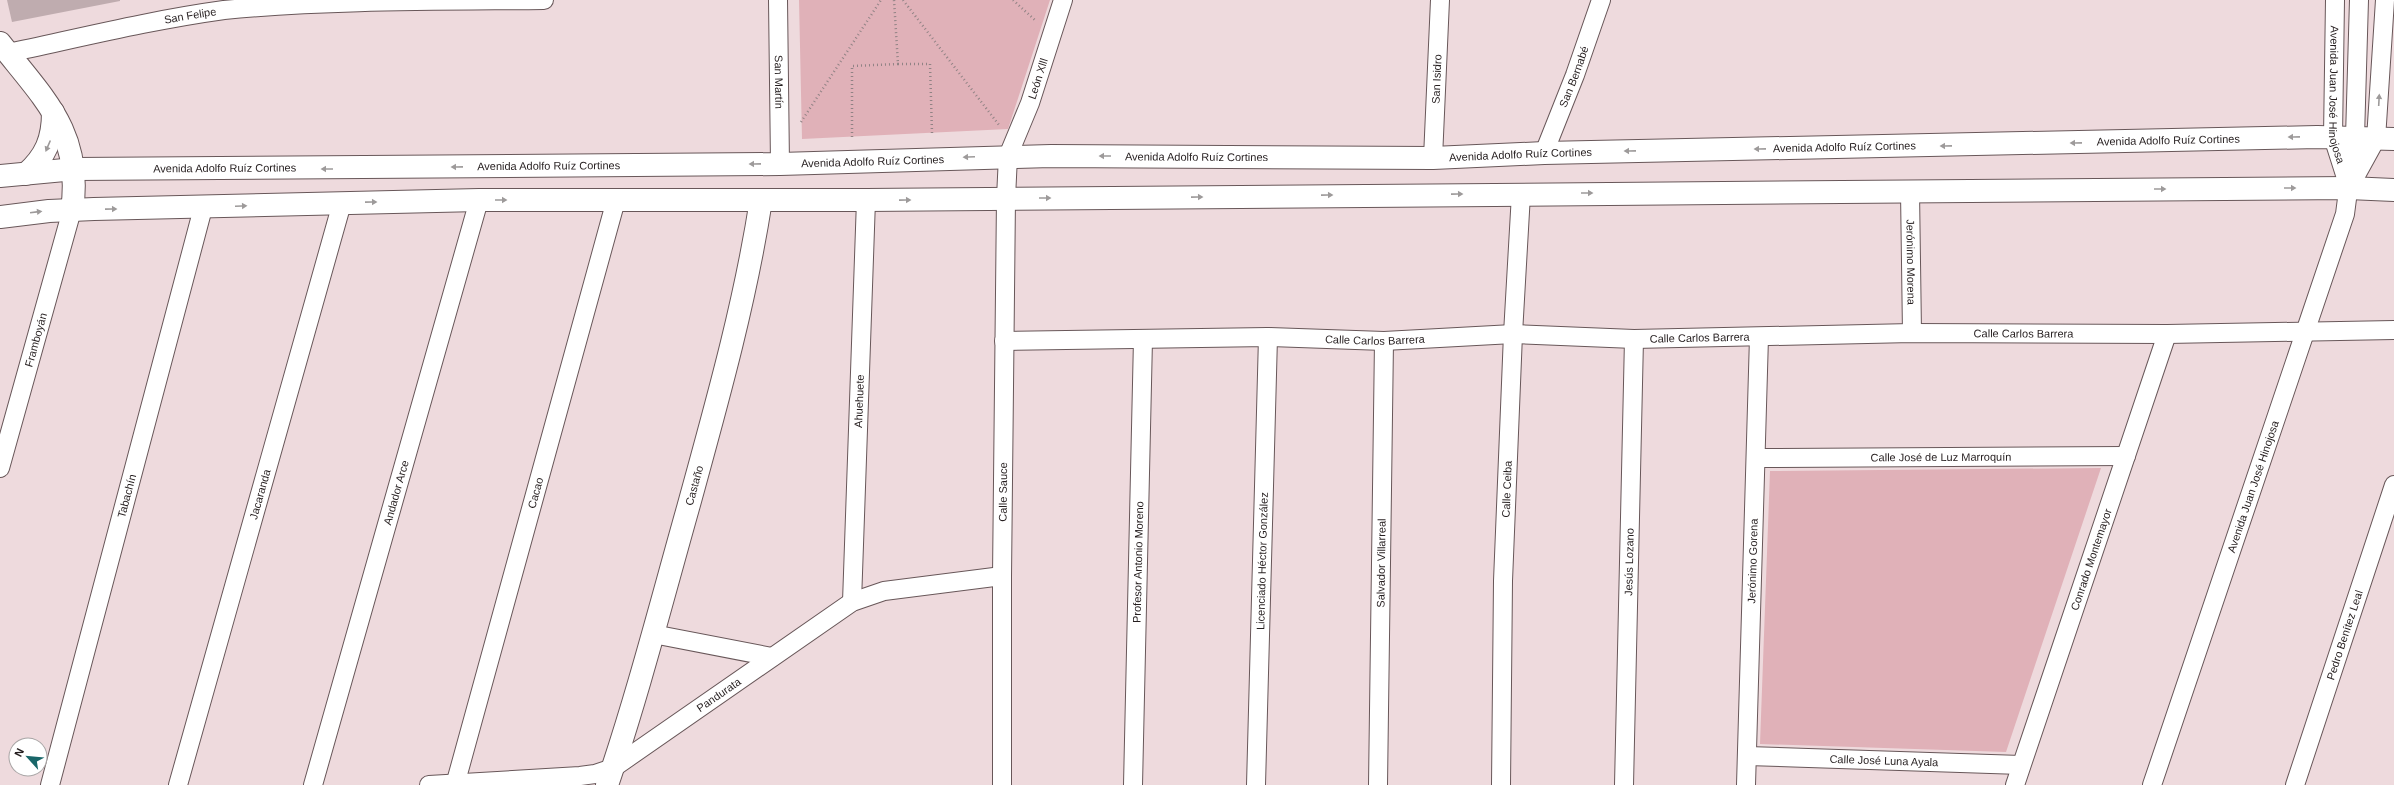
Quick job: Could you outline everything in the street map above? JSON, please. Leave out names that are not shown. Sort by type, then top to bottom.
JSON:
[{"type":"main road","points":[[4,48],[53,112],[65,138],[75,170],[72,210]]},
{"type":"main road","points":[[26,174],[39,162],[46,151],[53,127],[53,112]]},
{"type":"main road","name":"Avenida Adolfo Ruíz Cortines","points":[[0,176],[75,170],[780,164],[1008,156],[1433,158],[1544,153],[2333,137],[2375,138]]},
{"type":"main road","points":[[0,216],[72,210],[203,208],[479,200],[866,200],[2349,188],[2394,190]]},
{"type":"main road","name":"Castaño","points":[[610,777],[653,634],[734,331],[748,275],[761,200]]},
{"type":"street","name":"San Felipe","points":[[4,48],[232,9],[338,2],[544,0]]},
{"type":"street","name":"San Martín","points":[[778,0],[780,164]]},
{"type":"street","name":"León Xlll","points":[[1008,156],[1021,129],[1063,0]]},
{"type":"street","name":"San Isidro","points":[[1433,158],[1440,0]]},
{"type":"street","name":"San Bernabé","points":[[1544,153],[1575,75],[1601,0]]},
{"type":"street","name":"Avenida Juan José Hinojosa","points":[[2335,0],[2333,137],[2349,188]]},
{"type":"street","name":"Avenida Juan José Hinojosa","points":[[2359,0],[2375,138]]},
{"type":"street","name":"Avenida Juan José Hinojosa","points":[[2152,785],[2307,331],[2345,214],[2349,188],[2375,138],[2385,0]]},
{"type":"street","name":"Calle Sauce","points":[[1002,785],[1004,341],[1008,156]]},
{"type":"street","name":"Jerónimo Morena","points":[[1910,191],[1912,333]]},
{"type":"street","name":"Calle Ceiba","points":[[1501,785],[1503,581],[1513,334],[1521,194]]},
{"type":"street","name":"Andador Arce","points":[[313,785],[479,200]]},
{"type":"street","name":"Cacao","points":[[455,784],[616,200]]},
{"type":"street","name":"Ahuehuete","points":[[852,602],[866,200]]},
{"type":"street","name":"Jacaranda","points":[[178,785],[342,203]]},
{"type":"street","name":"Tabachín","points":[[50,785],[203,208]]},
{"type":"street","name":"Framboyán","points":[[0,468],[72,210]]},
{"type":"street","name":"Calle Carlos Barrera","points":[[1004,341],[1268,337],[1384,341],[1513,334],[1634,339],[1912,333],[2167,334],[2394,330]]},
{"type":"street","name":"Conrado Montemayor","points":[[2015,785],[2167,334]]},
{"type":"street","name":"Licenciado Héctor González","points":[[1256,785],[1268,337]]},
{"type":"street","name":"Jerónimo Gorena","points":[[1746,785],[1757,458],[1759,337]]},
{"type":"street","name":"Jesús Lozano","points":[[1624,785],[1634,339]]},
{"type":"street","name":"Profesor Antonio Moreno","points":[[1133,785],[1143,340]]},
{"type":"street","name":"Salvador Villarreal","points":[[1378,785],[1384,341]]},
{"type":"street","name":"Calle José de Luz Marroquín","points":[[1757,458],[2126,456]]},
{"type":"street","name":"Pedro Benítez Leal","points":[[2295,785],[2394,485]]},
{"type":"street","name":"Pandurata","points":[[428,785],[595,774],[610,777],[772,657],[852,602],[884,591],[1002,576]]},
{"type":"street","points":[[653,634],[772,657]]},
{"type":"street","name":"Calle José Luna Ayala","points":[[1747,756],[2021,766]]},
{"type":"path","points":[[801,122],[881,0]]},
{"type":"path","points":[[894,0],[898,64]]},
{"type":"path","points":[[903,0],[1002,129]]},
{"type":"path","points":[[1013,0],[1042,27]]},
{"type":"path","points":[[852,137],[852,66],[930,64],[932,132]]},
{"type":"shaded area","points":[[799,0],[1050,0],[1008,129],[802,139]]},
{"type":"shaded area","points":[[2101,468],[2006,752],[1760,744],[1770,471]]},
{"type":"building","points":[[7,0],[120,0],[120,1],[12,22]]}]
